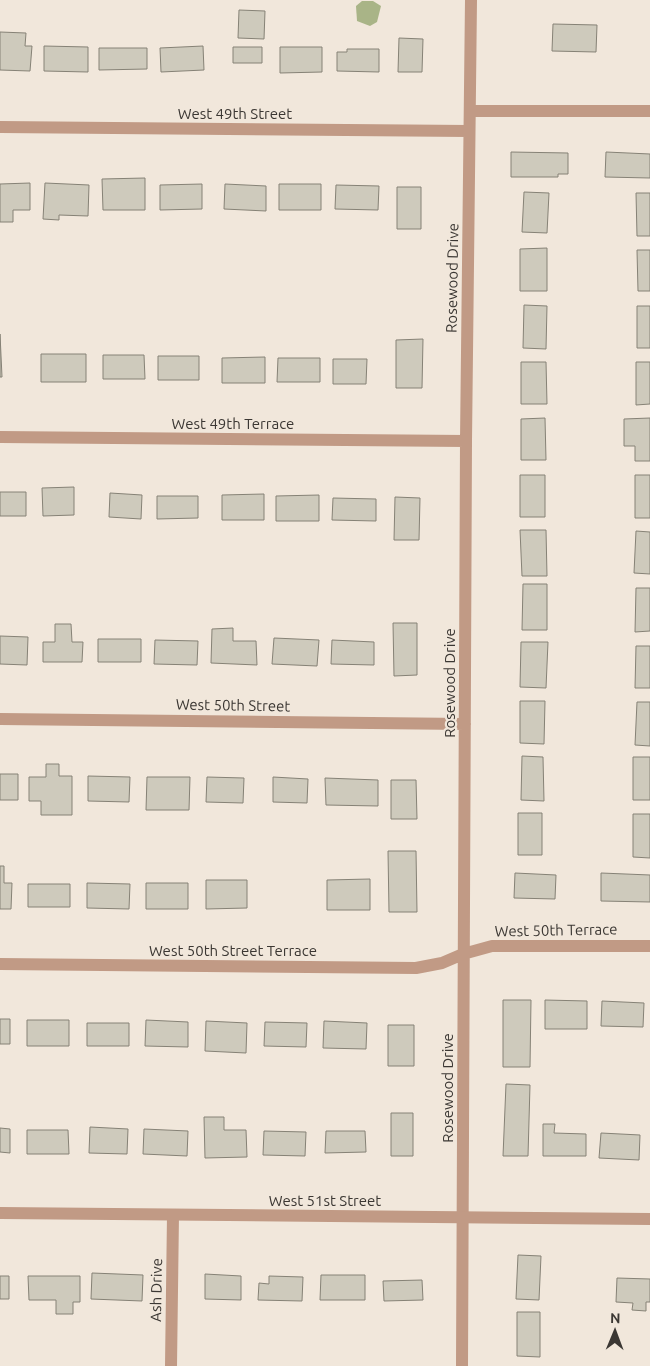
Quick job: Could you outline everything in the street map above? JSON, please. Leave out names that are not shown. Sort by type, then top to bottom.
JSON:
[{"type":"street","name":"Rosewood Drive","points":[[462,1366],[466,441],[471,0]]},
{"type":"street","points":[[470,111],[650,111]]},
{"type":"street","name":"West 49th Street","points":[[0,127],[470,131]]},
{"type":"street","name":"West 49th Terrace","points":[[0,437],[466,441]]},
{"type":"street","name":"West 50th Street","points":[[0,719],[465,724]]},
{"type":"street","name":"West 50th Terrace","points":[[463,954],[492,946],[650,946]]},
{"type":"street","name":"West 50th Street Terrace","points":[[0,964],[416,968],[442,963],[463,954]]},
{"type":"street","name":"West 51st Street","points":[[0,1212],[650,1219]]},
{"type":"street","name":"Ash Drive","points":[[171,1366],[173,1215]]},
{"type":"shaded area","points":[[362,1],[373,1],[381,6],[377,22],[370,26],[357,21],[356,6]]},
{"type":"building","points":[[239,10],[265,11],[264,39],[238,38]]},
{"type":"building","points":[[553,24],[597,25],[596,52],[552,51]]},
{"type":"building","points":[[0,32],[26,33],[25,46],[32,46],[30,71],[0,70]]},
{"type":"building","points":[[399,38],[423,39],[422,72],[398,72]]},
{"type":"building","points":[[44,46],[88,47],[88,72],[44,71]]},
{"type":"building","points":[[203,46],[204,70],[161,72],[160,48]]},
{"type":"building","points":[[233,47],[262,47],[262,63],[233,63]]},
{"type":"building","points":[[280,47],[322,47],[322,72],[280,73]]},
{"type":"building","points":[[99,48],[147,48],[147,69],[99,70]]},
{"type":"building","points":[[347,49],[379,49],[379,72],[337,71],[337,52],[347,52]]},
{"type":"building","points":[[511,152],[568,153],[568,174],[558,174],[558,177],[511,177]]},
{"type":"building","points":[[606,152],[650,154],[650,178],[605,177]]},
{"type":"building","points":[[145,178],[145,210],[103,210],[102,179]]},
{"type":"building","points":[[30,183],[30,210],[13,210],[13,222],[0,222],[0,184]]},
{"type":"building","points":[[45,183],[89,185],[88,216],[59,215],[59,220],[43,219]]},
{"type":"building","points":[[202,184],[202,209],[160,210],[160,185]]},
{"type":"building","points":[[225,184],[266,186],[266,211],[224,209]]},
{"type":"building","points":[[279,184],[321,184],[321,210],[279,210]]},
{"type":"building","points":[[336,185],[379,186],[378,210],[335,209]]},
{"type":"building","points":[[397,187],[421,187],[421,229],[397,229]]},
{"type":"building","points":[[524,192],[549,193],[547,233],[522,232]]},
{"type":"building","points":[[636,193],[650,193],[650,236],[637,236]]},
{"type":"building","points":[[547,248],[547,291],[520,291],[520,249]]},
{"type":"building","points":[[637,250],[650,250],[650,291],[638,291]]},
{"type":"building","points":[[524,305],[547,306],[546,349],[523,348]]},
{"type":"building","points":[[637,306],[650,306],[650,348],[637,348]]},
{"type":"building","points":[[0,334],[2,377],[0,377]]},
{"type":"building","points":[[423,339],[422,388],[396,388],[396,340]]},
{"type":"building","points":[[41,354],[86,354],[86,382],[41,382]]},
{"type":"building","points":[[103,355],[144,355],[145,379],[103,379]]},
{"type":"building","points":[[158,356],[199,356],[199,380],[158,380]]},
{"type":"building","points":[[265,357],[265,383],[222,383],[222,358]]},
{"type":"building","points":[[278,358],[320,358],[320,382],[277,382]]},
{"type":"building","points":[[333,359],[367,359],[366,384],[333,384]]},
{"type":"building","points":[[521,362],[546,362],[547,404],[521,404]]},
{"type":"building","points":[[636,362],[650,362],[650,404],[636,405]]},
{"type":"building","points":[[545,418],[546,460],[521,460],[521,419]]},
{"type":"building","points":[[650,418],[650,461],[635,461],[635,446],[624,446],[624,419]]},
{"type":"building","points":[[520,475],[545,475],[545,517],[520,517]]},
{"type":"building","points":[[635,475],[650,475],[650,518],[635,518]]},
{"type":"building","points":[[74,487],[74,515],[43,516],[42,488]]},
{"type":"building","points":[[0,492],[26,492],[26,516],[0,516]]},
{"type":"building","points":[[110,493],[142,495],[141,519],[109,517]]},
{"type":"building","points":[[264,494],[264,520],[222,520],[222,495]]},
{"type":"building","points":[[319,495],[319,521],[276,521],[276,496]]},
{"type":"building","points":[[157,496],[198,496],[198,518],[157,519]]},
{"type":"building","points":[[395,497],[420,498],[419,540],[394,540]]},
{"type":"building","points":[[333,498],[376,499],[376,521],[332,520]]},
{"type":"building","points":[[520,530],[546,530],[547,576],[522,576]]},
{"type":"building","points":[[636,531],[650,532],[650,574],[634,573]]},
{"type":"building","points":[[523,584],[547,584],[547,630],[522,630]]},
{"type":"building","points":[[636,588],[650,588],[650,631],[635,632]]},
{"type":"building","points":[[393,623],[417,623],[417,675],[394,676]]},
{"type":"building","points":[[55,624],[71,624],[72,642],[83,642],[82,662],[43,662],[43,642],[55,642]]},
{"type":"building","points":[[233,628],[233,641],[256,641],[257,665],[211,663],[212,629]]},
{"type":"building","points":[[0,636],[28,637],[27,665],[0,664]]},
{"type":"building","points":[[274,638],[319,640],[317,666],[272,664]]},
{"type":"building","points":[[98,639],[141,639],[141,662],[98,662]]},
{"type":"building","points":[[155,640],[198,641],[197,665],[154,664]]},
{"type":"building","points":[[332,640],[374,642],[374,665],[331,664]]},
{"type":"building","points":[[521,642],[548,642],[546,688],[520,687]]},
{"type":"building","points":[[636,646],[650,646],[650,688],[635,688]]},
{"type":"building","points":[[520,701],[545,701],[544,744],[520,743]]},
{"type":"building","points":[[637,702],[650,702],[650,746],[635,745]]},
{"type":"building","points":[[522,756],[543,757],[544,801],[521,800]]},
{"type":"building","points":[[633,757],[650,757],[650,800],[633,800]]},
{"type":"building","points":[[46,764],[59,764],[59,776],[72,776],[72,815],[41,815],[41,801],[29,801],[29,777],[46,777]]},
{"type":"building","points":[[0,774],[18,774],[18,800],[0,800]]},
{"type":"building","points":[[88,776],[130,777],[129,802],[88,801]]},
{"type":"building","points":[[147,777],[190,777],[189,810],[146,810]]},
{"type":"building","points":[[207,777],[244,778],[243,803],[206,802]]},
{"type":"building","points":[[273,777],[308,779],[307,803],[273,802]]},
{"type":"building","points":[[325,778],[378,780],[378,806],[326,805]]},
{"type":"building","points":[[391,780],[416,780],[417,819],[391,819]]},
{"type":"building","points":[[518,813],[542,813],[542,855],[518,855]]},
{"type":"building","points":[[633,814],[650,814],[650,858],[633,857]]},
{"type":"building","points":[[388,851],[416,851],[417,912],[389,912]]},
{"type":"building","points":[[0,866],[4,866],[4,883],[12,883],[11,909],[0,909]]},
{"type":"building","points":[[515,873],[556,875],[555,899],[514,898]]},
{"type":"building","points":[[601,873],[650,875],[650,902],[601,901]]},
{"type":"building","points":[[370,879],[370,910],[327,910],[327,880]]},
{"type":"building","points":[[206,880],[247,880],[247,908],[206,909]]},
{"type":"building","points":[[87,883],[130,884],[129,909],[87,908]]},
{"type":"building","points":[[146,883],[188,883],[188,909],[146,909]]},
{"type":"building","points":[[28,884],[70,884],[70,907],[28,907]]},
{"type":"building","points":[[503,1000],[531,1000],[530,1067],[503,1067]]},
{"type":"building","points":[[545,1000],[587,1001],[587,1029],[545,1029]]},
{"type":"building","points":[[602,1001],[644,1003],[643,1027],[601,1026]]},
{"type":"building","points":[[0,1019],[10,1019],[10,1044],[0,1044]]},
{"type":"building","points":[[27,1020],[69,1020],[69,1046],[27,1046]]},
{"type":"building","points":[[146,1020],[188,1022],[188,1047],[145,1046]]},
{"type":"building","points":[[206,1021],[247,1023],[246,1053],[205,1051]]},
{"type":"building","points":[[324,1021],[367,1023],[366,1049],[323,1048]]},
{"type":"building","points":[[265,1022],[307,1023],[306,1047],[264,1046]]},
{"type":"building","points":[[87,1023],[129,1023],[129,1046],[87,1046]]},
{"type":"building","points":[[388,1025],[414,1025],[414,1066],[388,1066]]},
{"type":"building","points":[[506,1084],[530,1085],[528,1156],[503,1156]]},
{"type":"building","points":[[391,1113],[413,1113],[413,1156],[391,1156]]},
{"type":"building","points":[[204,1117],[224,1117],[224,1130],[246,1130],[247,1157],[205,1158]]},
{"type":"building","points":[[543,1124],[555,1124],[554,1133],[586,1134],[586,1156],[543,1156]]},
{"type":"building","points":[[90,1127],[128,1129],[127,1154],[89,1153]]},
{"type":"building","points":[[0,1128],[10,1129],[10,1153],[0,1152]]},
{"type":"building","points":[[144,1129],[188,1131],[187,1156],[143,1154]]},
{"type":"building","points":[[27,1130],[68,1130],[69,1154],[27,1154]]},
{"type":"building","points":[[264,1131],[306,1132],[305,1156],[263,1155]]},
{"type":"building","points":[[326,1131],[365,1131],[366,1152],[325,1153]]},
{"type":"building","points":[[601,1133],[640,1135],[639,1160],[599,1158]]},
{"type":"building","points":[[518,1255],[541,1256],[539,1300],[516,1299]]},
{"type":"building","points":[[92,1273],[143,1275],[142,1301],[91,1299]]},
{"type":"building","points":[[205,1274],[241,1276],[241,1300],[205,1299]]},
{"type":"building","points":[[321,1275],[365,1275],[365,1300],[320,1300]]},
{"type":"building","points":[[0,1276],[9,1276],[9,1299],[0,1299]]},
{"type":"building","points":[[28,1276],[80,1276],[80,1302],[73,1302],[73,1314],[56,1314],[56,1300],[29,1300]]},
{"type":"building","points":[[269,1276],[303,1277],[302,1301],[258,1300],[259,1283],[269,1284]]},
{"type":"building","points":[[617,1278],[650,1279],[650,1302],[646,1302],[646,1311],[632,1310],[633,1303],[616,1302]]},
{"type":"building","points":[[422,1280],[423,1300],[384,1301],[383,1281]]},
{"type":"building","points":[[517,1312],[540,1312],[540,1357],[517,1356]]}]
